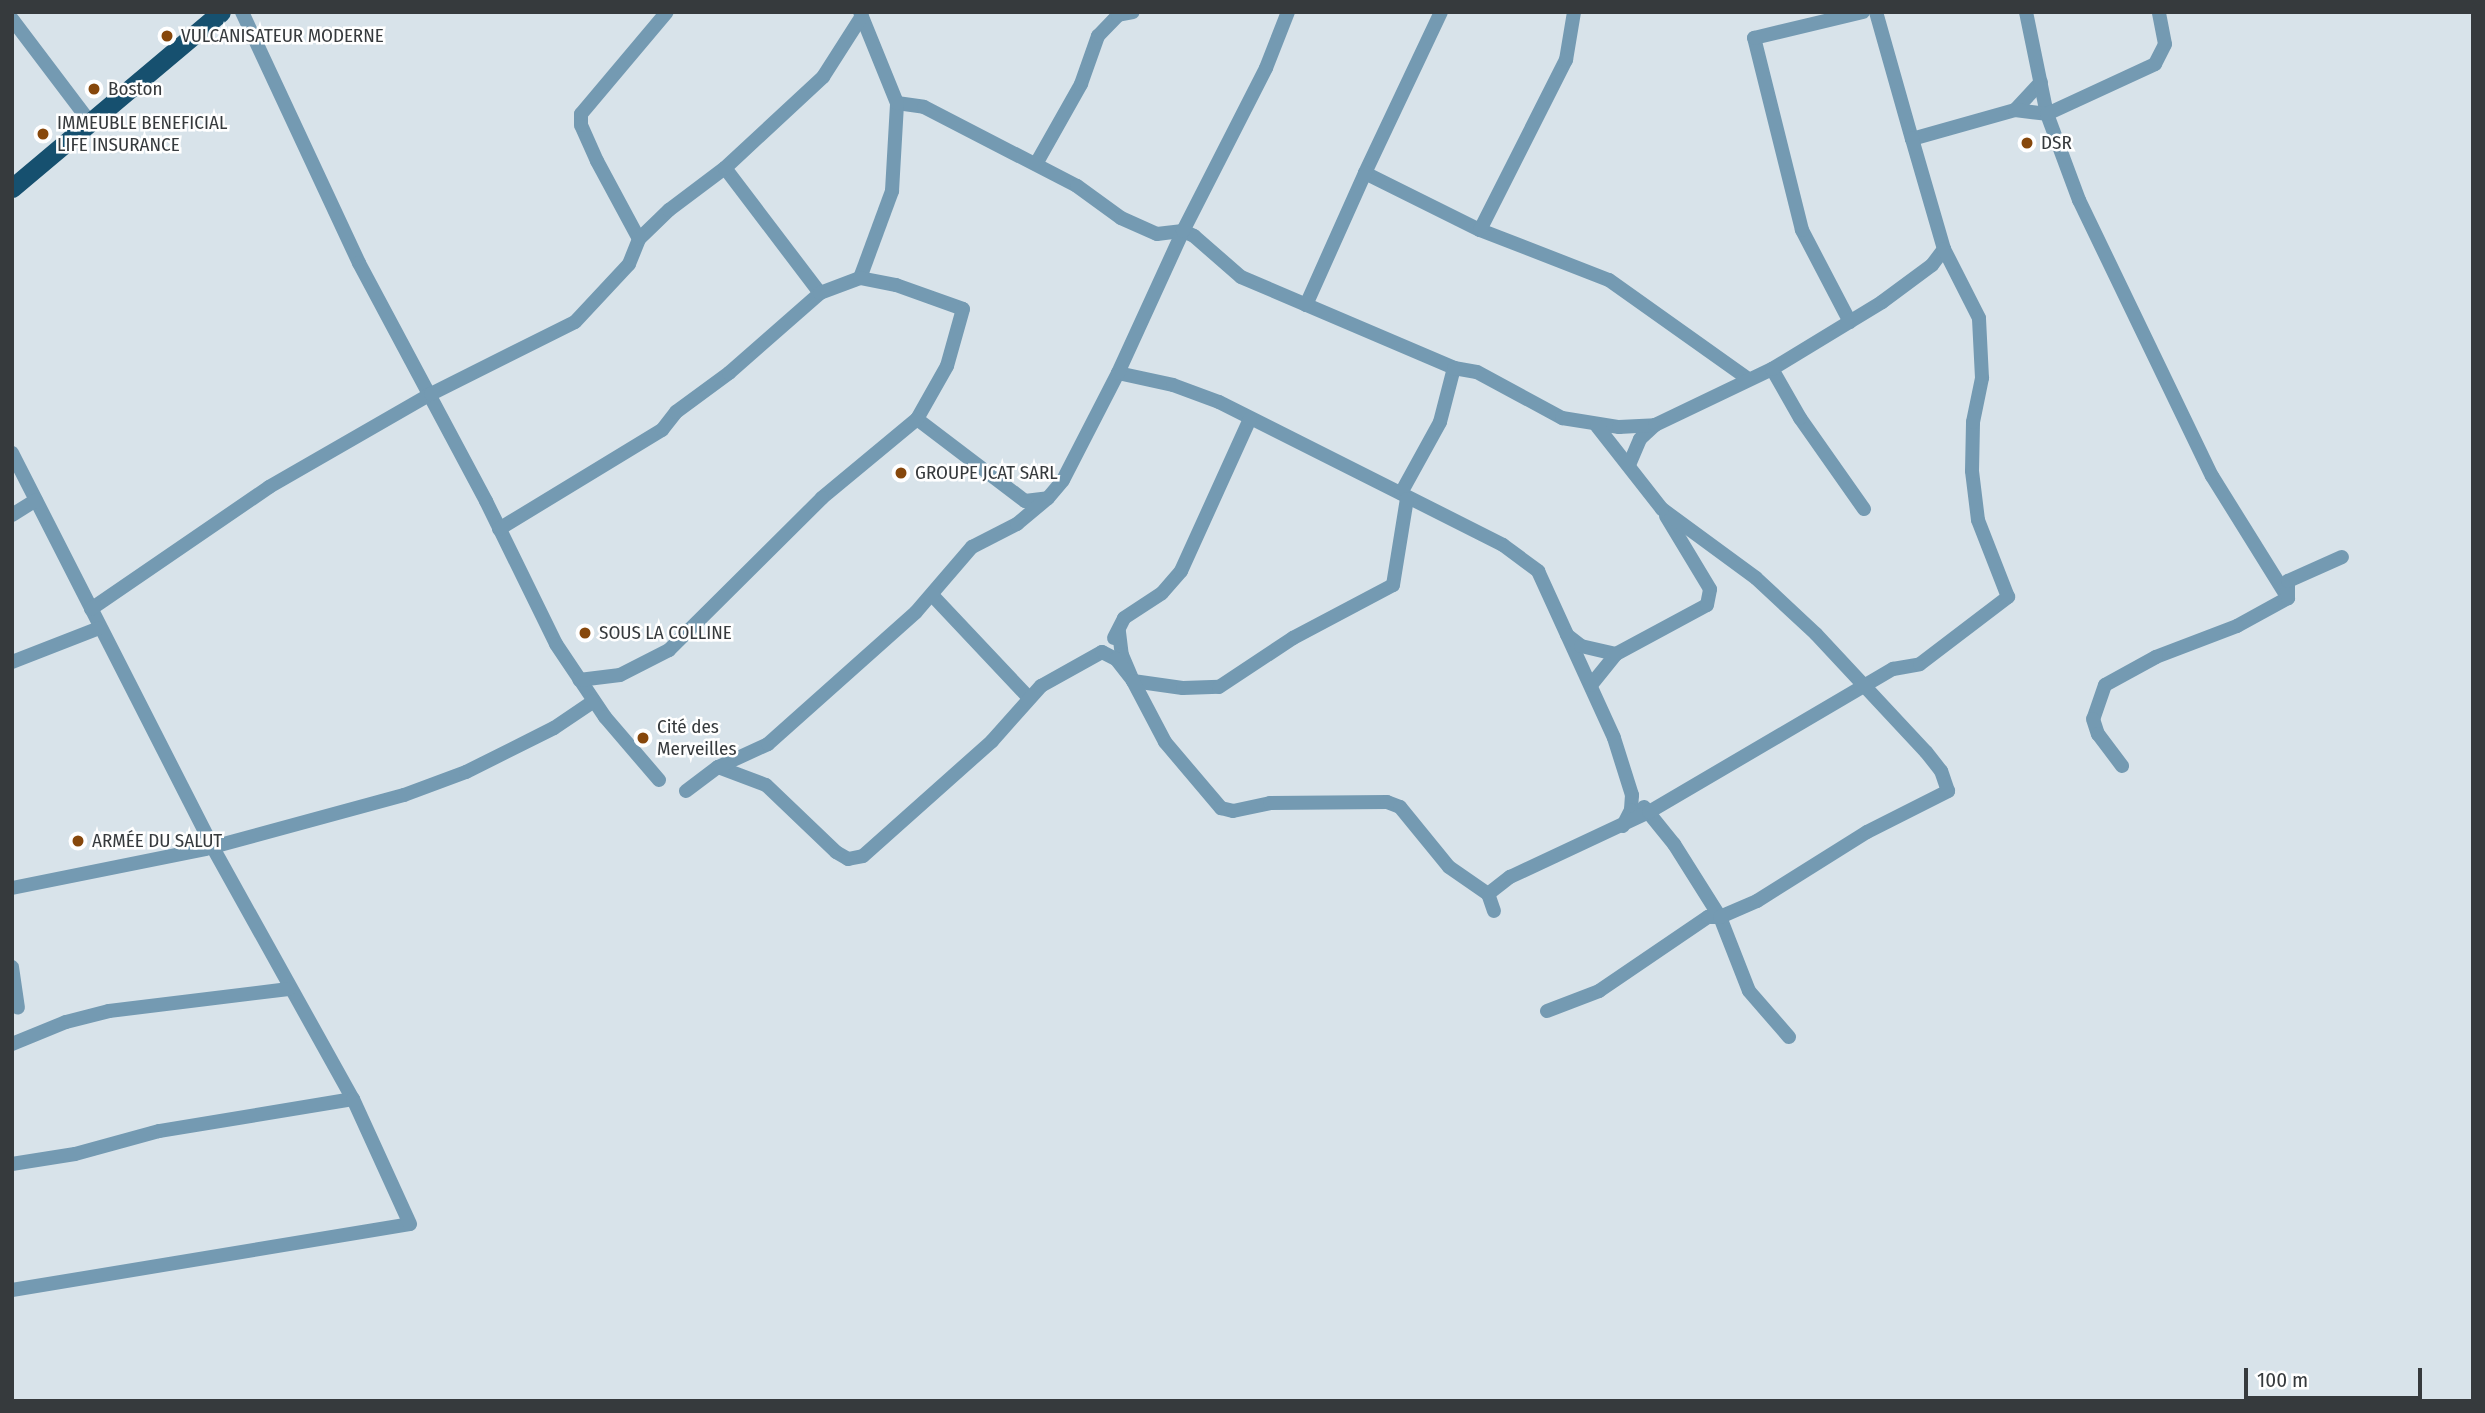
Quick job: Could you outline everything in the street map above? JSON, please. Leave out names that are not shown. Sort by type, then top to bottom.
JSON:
[{"type":"highway","points":[[12,188],[221,12]]},
{"type":"street","points":[[242,12],[359,263],[579,680],[659,780]]},
{"type":"street","points":[[639,239],[581,125],[582,114],[588,101],[646,43],[667,12]]},
{"type":"street","points":[[1035,164],[1081,84],[1098,36],[1118,15],[1133,12]]},
{"type":"street","points":[[686,791],[718,767],[768,744],[932,595],[972,547],[1017,524],[1048,498],[1063,480],[1118,373],[1183,231],[1266,68],[1288,12]]},
{"type":"street","points":[[1306,305],[1403,90],[1421,62],[1441,12]]},
{"type":"street","points":[[1480,230],[1566,60],[1574,12]]},
{"type":"street","points":[[1850,322],[1802,230],[1754,38],[1863,12]]},
{"type":"street","points":[[1488,894],[1536,863],[1622,827],[1649,812],[1893,669],[1920,664],[2008,597],[1978,520],[1972,471],[1973,422],[1982,378],[1979,318],[1944,249],[1876,12]]},
{"type":"street","points":[[2026,12],[2047,114],[2079,200],[2189,430],[2288,598]]},
{"type":"street","points":[[1912,139],[2015,110],[2047,114],[2155,64],[2165,44],[2159,12]]},
{"type":"street","points":[[91,609],[269,486],[430,394],[575,323],[629,264],[639,239],[669,210],[725,168],[824,77],[861,14]]},
{"type":"street","points":[[860,278],[892,191],[897,103],[861,14]]},
{"type":"street","points":[[12,19],[90,122]]},
{"type":"street","points":[[2015,110],[2041,82]]},
{"type":"street","points":[[897,103],[924,107],[1077,186],[1121,218],[1157,234],[1183,231],[1241,277],[1454,368],[1477,372],[1562,418],[1597,426],[1655,425]]},
{"type":"street","points":[[725,168],[820,293]]},
{"type":"street","points":[[1365,173],[1480,230],[1609,280],[1747,378]]},
{"type":"street","points":[[1629,465],[1640,439],[1655,425],[1747,378],[1772,369],[1850,322],[1933,265],[1944,249]]},
{"type":"street","points":[[499,529],[662,430],[676,412],[729,373],[820,293],[860,278],[895,285],[963,309],[947,366],[917,419],[822,498],[669,650],[620,675],[579,680]]},
{"type":"street","points":[[1102,652],[1116,659],[1133,681],[1192,689],[1219,687],[1293,638],[1393,585],[1404,496],[1440,422],[1454,368]]},
{"type":"street","points":[[1772,369],[1800,418],[1864,509]]},
{"type":"street","points":[[1118,373],[1173,385],[1250,419],[1503,545],[1538,571],[1591,685],[1632,795],[1631,810],[1622,827]]},
{"type":"street","points":[[917,419],[1025,501],[1048,498]]},
{"type":"street","points":[[718,767],[766,785],[848,859],[863,856],[992,741],[1041,685],[1102,652],[1119,632],[1124,618],[1162,593],[1181,571],[1250,419]]},
{"type":"street","points":[[1591,685],[1616,654],[1707,605],[1710,589],[1661,509],[1597,426]]},
{"type":"street","points":[[12,453],[212,846],[289,989],[353,1098],[410,1224],[12,1290]]},
{"type":"street","points":[[12,515],[36,500]]},
{"type":"street","points":[[1547,1011],[1599,991],[1708,917],[1720,917],[1757,901],[1867,832],[1948,792],[1941,771],[1926,752],[1864,685],[1756,578],[1661,509]]},
{"type":"street","points":[[2288,598],[2288,581],[2342,558]]},
{"type":"street","points":[[932,595],[1029,698]]},
{"type":"street","points":[[2122,766],[2098,734],[2093,719],[2105,685],[2157,657],[2237,626],[2288,598]]},
{"type":"street","points":[[12,662],[99,628]]},
{"type":"street","points":[[1119,632],[1122,655],[1165,742],[1221,808],[1233,811],[1315,801],[1387,802],[1400,807],[1449,867],[1488,894],[1494,911]]},
{"type":"street","points":[[1566,634],[1581,646],[1616,654]]},
{"type":"street","points":[[12,888],[212,846],[404,795],[466,772],[554,728],[594,701]]},
{"type":"street","points":[[1632,795],[1649,812],[1720,917],[1749,991],[1789,1037]]},
{"type":"street","points":[[12,967],[18,1008]]},
{"type":"street","points":[[12,1044],[66,1022],[110,1012],[289,989]]},
{"type":"street","points":[[12,1164],[75,1154],[159,1131],[353,1098]]},
{"type":"place","name":"VULCANISATEUR MODERNE","points":[[167,36]]},
{"type":"place","name":"Boston","points":[[94,89]]},
{"type":"place","name":"IMMEUBLE BENEFICIAL LIFE INSURANCE","points":[[43,134]]},
{"type":"place","name":"DSR","points":[[2027,143]]},
{"type":"place","name":"GROUPE JCAT SARL","points":[[901,473]]},
{"type":"place","name":"SOUS LA COLLINE","points":[[585,633]]},
{"type":"place","name":"Cité des Merveilles","points":[[643,738]]},
{"type":"place","name":"ARMÉE DU SALUT","points":[[78,841]]}]
